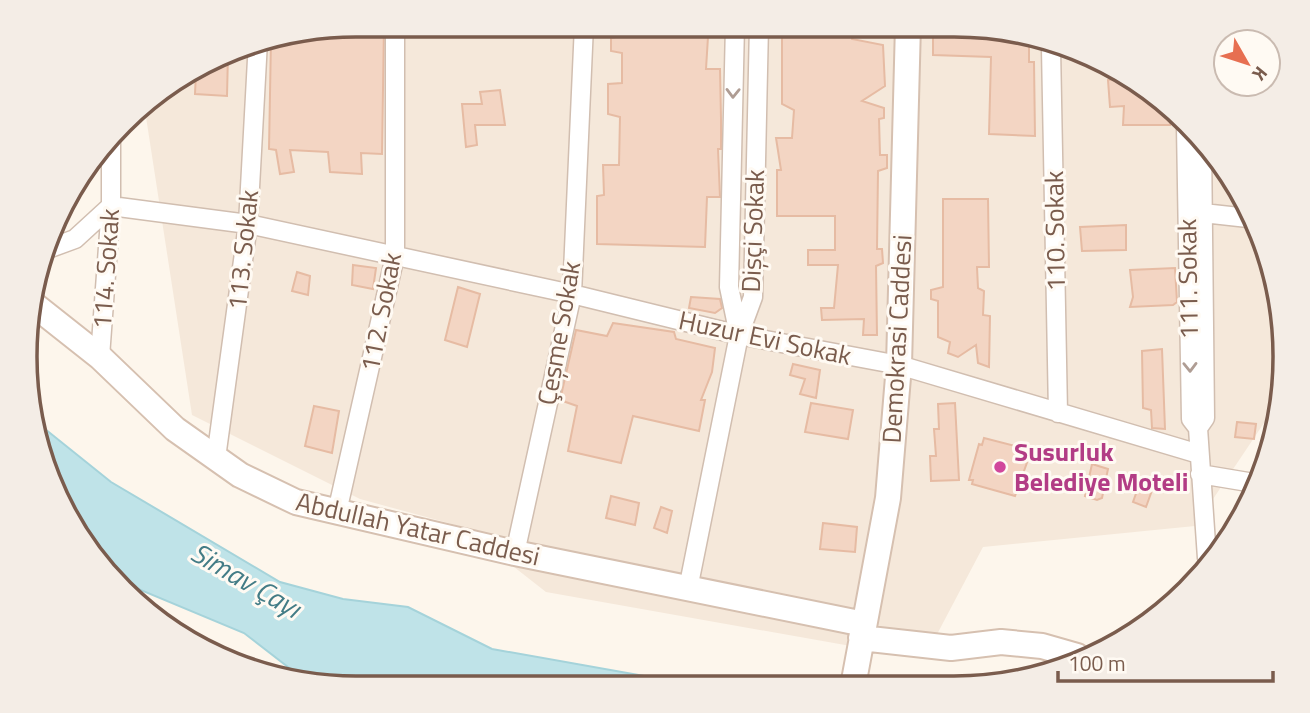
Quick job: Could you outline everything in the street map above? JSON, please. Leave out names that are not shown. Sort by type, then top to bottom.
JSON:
[{"type":"street","name":"112. Sokak","points":[[337,512],[395,256],[395,37]]},
{"type":"street","name":"Çeşme Sokak","points":[[515,553],[572,294],[583,37]]},
{"type":"street","name":"Dişçi Sokak","points":[[735,37],[729,287],[739,335]]},
{"type":"street","name":"Dişçi Sokak","points":[[739,335],[753,297],[759,37]]},
{"type":"street","name":"Demokrasi Caddesi","points":[[855,676],[888,498],[899,365],[908,37]]},
{"type":"street","name":"113. Sokak","points":[[216,458],[248,224],[257,53]]},
{"type":"street","name":"110. Sokak","points":[[1051,53],[1058,413]]},
{"type":"street","name":"111. Sokak","points":[[1187,138],[1195,212],[1205,418],[1198,428],[1206,552]]},
{"type":"street","name":"114. Sokak","points":[[100,357],[111,206],[111,152]]},
{"type":"street","name":"111. Sokak","points":[[1195,212],[1201,154]]},
{"type":"street","name":"Huzur Evi Sokak","points":[[111,206],[248,224],[572,294],[739,335],[899,365],[1199,454]]},
{"type":"street","points":[[57,246],[75,239],[111,206]]},
{"type":"street","points":[[1195,212],[1241,217]]},
{"type":"street","name":"Abdullah Yatar Caddesi","points":[[40,310],[100,357],[175,429],[240,475],[296,502],[515,553],[688,589],[862,637],[951,648],[1001,642],[1042,646],[1070,654]]},
{"type":"street","points":[[688,589],[739,335]]},
{"type":"street","points":[[1200,474],[1248,482]]},
{"type":"shaded area","points":[[336,37],[974,37],[1016,43],[1056,54],[1095,70],[1148,103],[1180,130],[1207,162],[1230,197],[1249,234],[1267,294],[1273,336],[1273,377],[1267,418],[1195,526],[983,547],[924,659],[546,592],[463,527],[360,499],[192,415],[146,116],[179,91],[234,61],[294,43]]},
{"type":"water","name":"Simav Çayı","points":[[46,430],[111,482],[280,582],[343,599],[408,607],[492,649],[644,676],[315,674],[291,669],[244,633],[136,588],[130,583],[91,534],[70,498],[61,479]]},
{"type":"building","points":[[384,37],[382,154],[361,153],[362,174],[330,172],[328,152],[290,150],[294,172],[280,174],[276,150],[269,149],[271,49],[315,39]]},
{"type":"building","points":[[708,37],[706,69],[720,69],[721,149],[718,149],[720,197],[707,197],[705,247],[597,244],[597,196],[604,195],[603,165],[619,165],[620,117],[608,114],[608,84],[622,83],[622,53],[611,51],[611,38]]},
{"type":"building","points":[[782,37],[852,37],[883,45],[885,86],[862,101],[884,108],[884,118],[879,119],[880,155],[887,155],[887,168],[878,171],[877,249],[882,249],[883,263],[876,266],[877,335],[863,335],[864,319],[822,320],[821,308],[834,308],[838,265],[808,265],[808,250],[835,250],[835,216],[777,216],[777,170],[781,170],[776,138],[792,138],[794,110],[782,104]]},
{"type":"building","points":[[933,37],[995,39],[1029,46],[1029,62],[1034,62],[1035,136],[989,134],[991,57],[933,55]]},
{"type":"building","points":[[228,64],[227,96],[195,94],[196,81]]},
{"type":"building","points":[[1108,80],[1113,80],[1148,103],[1170,121],[1170,125],[1123,125],[1124,106],[1110,107]]},
{"type":"building","points":[[500,90],[505,125],[475,125],[477,145],[466,147],[462,104],[482,104],[480,92]]},
{"type":"building","points":[[943,199],[988,199],[989,267],[977,267],[978,288],[984,291],[983,315],[990,316],[989,367],[978,363],[976,345],[958,357],[948,353],[950,342],[938,337],[938,301],[931,299],[931,290],[943,287]]},
{"type":"building","points":[[1126,225],[1126,250],[1082,251],[1080,227]]},
{"type":"building","points":[[353,265],[376,268],[373,289],[352,285]]},
{"type":"building","points":[[1175,268],[1177,302],[1173,305],[1130,307],[1133,297],[1130,270]]},
{"type":"building","points":[[297,272],[310,276],[308,295],[292,291]]},
{"type":"building","points":[[458,287],[480,294],[467,347],[445,340]]},
{"type":"building","points":[[691,297],[720,299],[722,308],[715,313],[689,308]]},
{"type":"building","points":[[613,323],[674,332],[676,339],[715,348],[712,372],[701,400],[705,400],[699,431],[633,416],[621,463],[568,451],[577,406],[560,400],[576,330],[607,336]]},
{"type":"building","points":[[1162,349],[1165,429],[1152,428],[1151,410],[1143,408],[1142,351]]},
{"type":"building","points":[[793,364],[820,370],[816,398],[800,394],[805,379],[790,375]]},
{"type":"building","points":[[811,403],[853,410],[848,439],[805,432]]},
{"type":"building","points":[[955,403],[959,480],[931,481],[930,456],[936,456],[934,429],[939,429],[938,404]]},
{"type":"building","points":[[314,406],[339,411],[332,453],[305,446]]},
{"type":"building","points":[[1237,422],[1256,424],[1254,439],[1235,437]]},
{"type":"building","name":"Susurluk Belediye Moteli","points":[[984,438],[1027,449],[1025,456],[1029,457],[1015,496],[972,484],[973,480],[969,480],[979,444],[982,445]]},
{"type":"building","points":[[1092,464],[1108,469],[1102,498],[1097,500],[1085,496]]},
{"type":"building","points":[[1142,477],[1155,482],[1146,507],[1133,502]]},
{"type":"building","points":[[611,496],[639,503],[635,525],[606,518]]},
{"type":"building","points":[[661,507],[672,511],[667,533],[654,528]]},
{"type":"building","points":[[823,523],[857,527],[855,552],[820,549]]},
{"type":"place","name":"Susurluk Belediye Moteli","points":[[1000,467]]}]
